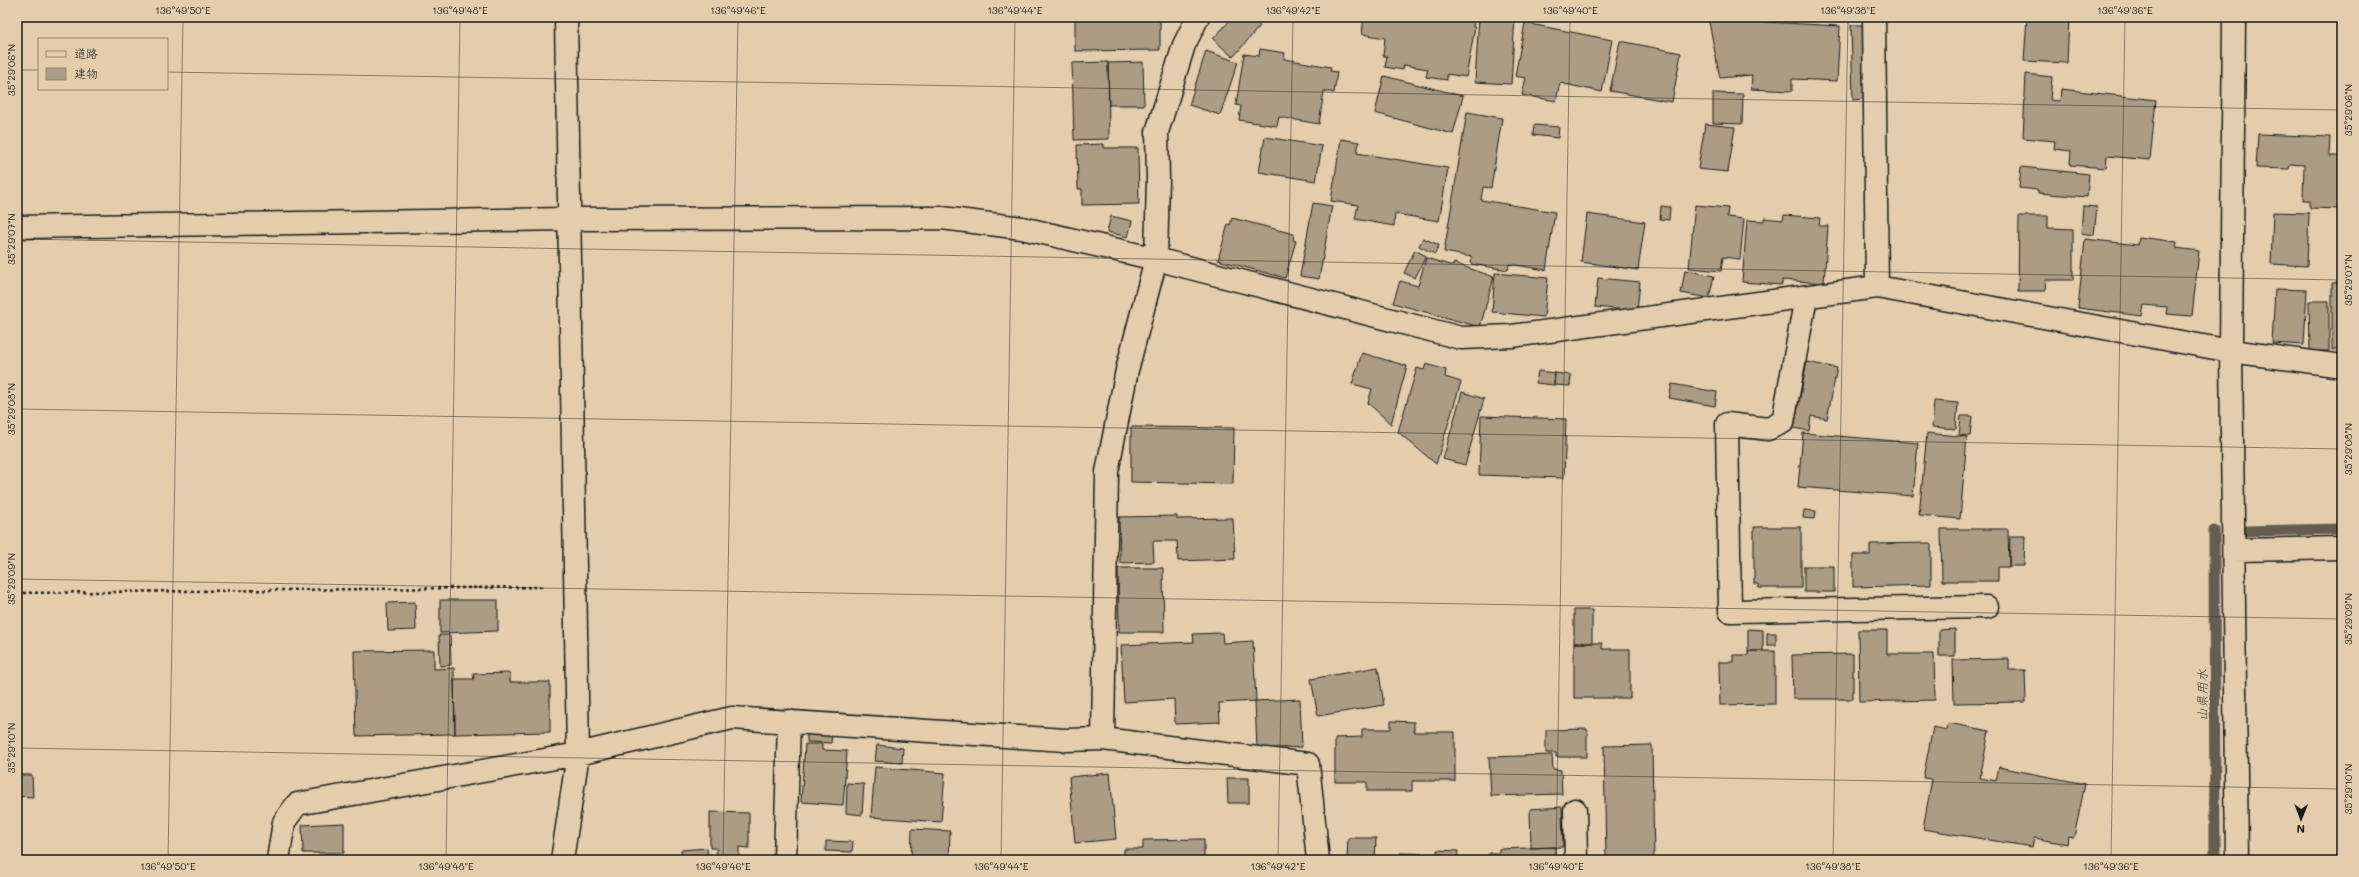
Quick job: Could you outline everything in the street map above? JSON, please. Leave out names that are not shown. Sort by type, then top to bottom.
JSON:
[{"type":"street","points":[[562,860],[578,754],[566,17]]},
{"type":"street","points":[[1102,739],[1107,472],[1127,370],[1156,259],[1158,179],[1157,132],[1184,45],[1198,17]]},
{"type":"street","points":[[1874,17],[1877,287]]},
{"type":"street","points":[[2234,17],[2231,351],[2235,550],[2238,860]]},
{"type":"street","points":[[17,227],[569,219],[942,218],[1022,228],[1156,259],[1461,338],[1512,336],[1877,287],[2231,351],[2342,366]]},
{"type":"street","points":[[1806,297],[1783,422],[1768,429],[1727,424],[1730,611],[1987,607]]},
{"type":"street","points":[[2235,550],[2342,548]]},
{"type":"street","points":[[278,860],[284,822],[297,804],[578,754],[732,718],[1065,740],[1102,739],[1308,764],[1318,860]]},
{"type":"street","points":[[785,860],[789,721]]},
{"type":"street","points":[[1575,810],[1576,860]]},
{"type":"path","points":[[17,593],[575,586]]},
{"type":"building","points":[[1075,17],[1160,17],[1160,50],[1075,51]]},
{"type":"building","points":[[1233,17],[1251,17],[1260,26],[1233,57],[1213,39]]},
{"type":"building","points":[[1364,17],[1461,17],[1474,19],[1473,27],[1475,27],[1466,77],[1447,74],[1447,80],[1426,77],[1428,69],[1404,65],[1403,70],[1385,67],[1387,56],[1383,56],[1385,38],[1362,34]]},
{"type":"building","points":[[1479,17],[1515,17],[1511,84],[1475,82]]},
{"type":"building","points":[[1708,17],[1748,17],[1748,21],[1840,26],[1837,81],[1792,79],[1792,91],[1751,89],[1752,75],[1720,78]]},
{"type":"building","points":[[2027,17],[2069,17],[2067,63],[2024,61]]},
{"type":"building","points":[[1525,23],[1612,40],[1602,92],[1560,83],[1556,101],[1522,95],[1526,78],[1515,76]]},
{"type":"building","points":[[1851,25],[1863,25],[1865,99],[1853,100]]},
{"type":"building","points":[[1620,41],[1681,53],[1672,102],[1610,91]]},
{"type":"building","points":[[1260,49],[1285,53],[1284,59],[1331,67],[1330,71],[1337,72],[1334,93],[1324,91],[1319,124],[1279,117],[1277,126],[1239,120],[1241,106],[1236,105],[1244,54],[1259,56]]},
{"type":"building","points":[[1206,51],[1238,62],[1220,115],[1189,105]]},
{"type":"building","points":[[1108,62],[1109,139],[1074,140],[1072,63]]},
{"type":"building","points":[[1143,62],[1144,105],[1109,105],[1108,63]]},
{"type":"building","points":[[2026,74],[2052,77],[2050,100],[2060,101],[2061,89],[2156,100],[2150,160],[2107,156],[2106,168],[2070,165],[2071,151],[2054,149],[2055,141],[2023,138]]},
{"type":"building","points":[[1384,76],[1463,96],[1453,134],[1375,113]]},
{"type":"building","points":[[1713,93],[1743,94],[1742,124],[1713,123]]},
{"type":"building","points":[[1467,112],[1502,118],[1491,188],[1483,187],[1481,200],[1555,212],[1546,270],[1509,264],[1508,270],[1471,264],[1472,257],[1444,252]]},
{"type":"building","points":[[1705,124],[1735,127],[1728,172],[1698,169]]},
{"type":"building","points":[[1534,125],[1559,127],[1558,138],[1533,135]]},
{"type":"building","points":[[2258,134],[2330,137],[2329,156],[2342,156],[2342,209],[2310,208],[2310,200],[2303,200],[2304,165],[2290,164],[2289,169],[2256,168]]},
{"type":"building","points":[[1265,137],[1322,146],[1316,181],[1259,172]]},
{"type":"building","points":[[1341,139],[1359,142],[1357,153],[1448,168],[1439,221],[1395,214],[1394,226],[1355,219],[1358,205],[1331,201]]},
{"type":"building","points":[[1104,144],[1104,148],[1138,148],[1139,204],[1082,205],[1082,189],[1078,189],[1077,145]]},
{"type":"building","points":[[2021,167],[2089,174],[2087,197],[2038,193],[2038,190],[2019,188]]},
{"type":"building","points":[[1313,203],[1332,206],[1319,279],[1300,276]]},
{"type":"building","points":[[1695,205],[1728,208],[1727,217],[1744,219],[1740,259],[1723,257],[1721,271],[1689,268]]},
{"type":"building","points":[[1661,206],[1670,207],[1669,220],[1660,219]]},
{"type":"building","points":[[2083,206],[2097,207],[2094,235],[2081,233]]},
{"type":"building","points":[[2273,212],[2309,213],[2307,266],[2271,264]]},
{"type":"building","points":[[1587,214],[1645,222],[1638,270],[1581,262]]},
{"type":"building","points":[[1784,215],[1820,218],[1819,226],[1828,226],[1824,283],[1782,280],[1782,285],[1742,282],[1747,220],[1764,221],[1764,218],[1783,220]]},
{"type":"building","points":[[1111,216],[1132,221],[1128,237],[1107,232]]},
{"type":"building","points":[[2019,216],[2048,216],[2048,228],[2073,229],[2073,280],[2046,280],[2045,291],[2018,291]]},
{"type":"building","points":[[1232,218],[1294,234],[1293,240],[1296,241],[1285,278],[1218,260],[1228,224],[1230,225]]},
{"type":"building","points":[[2139,237],[2177,242],[2176,248],[2199,251],[2192,316],[2166,314],[2167,307],[2144,305],[2142,316],[2078,308],[2085,239],[2138,245]]},
{"type":"building","points":[[1423,238],[1439,245],[1435,254],[1419,246]]},
{"type":"building","points":[[1415,250],[1426,256],[1415,278],[1404,273]]},
{"type":"building","points":[[1426,258],[1453,266],[1454,263],[1494,277],[1480,327],[1393,303],[1400,281],[1418,286]]},
{"type":"building","points":[[1685,270],[1714,276],[1709,298],[1681,293]]},
{"type":"building","points":[[1495,273],[1548,278],[1544,317],[1492,312]]},
{"type":"building","points":[[1598,278],[1640,282],[1637,311],[1595,307]]},
{"type":"building","points":[[2332,283],[2342,283],[2342,350],[2332,350]]},
{"type":"building","points":[[2275,289],[2307,290],[2304,345],[2272,343]]},
{"type":"building","points":[[2309,301],[2329,301],[2329,351],[2310,351]]},
{"type":"building","points":[[1362,353],[1407,366],[1391,424],[1368,403],[1372,389],[1352,384]]},
{"type":"building","points":[[1807,362],[1837,368],[1827,419],[1811,416],[1809,431],[1794,428]]},
{"type":"building","points":[[1426,364],[1446,370],[1445,377],[1461,382],[1436,464],[1398,432],[1417,368],[1424,370]]},
{"type":"building","points":[[1538,371],[1555,373],[1554,385],[1536,383]]},
{"type":"building","points":[[1555,373],[1571,375],[1570,386],[1554,385]]},
{"type":"building","points":[[1672,384],[1717,392],[1715,406],[1669,398]]},
{"type":"building","points":[[1462,392],[1484,399],[1465,465],[1443,459]]},
{"type":"building","points":[[1934,401],[1958,403],[1956,429],[1932,427]]},
{"type":"building","points":[[1481,416],[1566,419],[1564,478],[1479,475]]},
{"type":"building","points":[[1961,416],[1972,416],[1970,436],[1959,435]]},
{"type":"building","points":[[1131,427],[1234,428],[1233,484],[1131,482]]},
{"type":"building","points":[[1803,433],[1918,443],[1913,496],[1798,487]]},
{"type":"building","points":[[1927,433],[1967,437],[1960,519],[1919,515]]},
{"type":"building","points":[[1804,510],[1816,511],[1815,519],[1803,518]]},
{"type":"building","points":[[1177,516],[1177,519],[1233,518],[1235,559],[1178,561],[1177,541],[1153,541],[1154,562],[1120,563],[1119,517]]},
{"type":"building","points":[[1754,527],[1801,527],[1801,588],[1759,588],[1758,584],[1754,584]]},
{"type":"building","points":[[1941,529],[2008,529],[2009,567],[1998,567],[1998,581],[1942,581]]},
{"type":"building","points":[[2010,536],[2025,536],[2024,566],[2009,566]]},
{"type":"building","points":[[1931,543],[1931,585],[1853,587],[1853,555],[1870,555],[1870,544]]},
{"type":"building","points":[[1804,566],[1834,566],[1834,592],[1804,592]]},
{"type":"building","points":[[1118,568],[1163,568],[1164,632],[1119,632]]},
{"type":"building","points":[[440,600],[498,600],[498,631],[440,633]]},
{"type":"building","points":[[415,602],[416,630],[388,631],[387,603]]},
{"type":"building","points":[[1574,610],[1592,610],[1592,643],[1574,643]]},
{"type":"building","points":[[1748,629],[1763,630],[1763,651],[1748,651]]},
{"type":"building","points":[[1955,629],[1955,656],[1939,656],[1939,630]]},
{"type":"building","points":[[1858,630],[1887,630],[1887,654],[1934,654],[1935,700],[1859,702]]},
{"type":"building","points":[[1222,633],[1223,643],[1253,641],[1256,701],[1219,703],[1220,722],[1175,724],[1174,699],[1124,702],[1121,645],[1194,642],[1193,634]]},
{"type":"building","points":[[1767,633],[1776,633],[1776,645],[1767,645]]},
{"type":"building","points":[[439,635],[450,635],[451,665],[440,666]]},
{"type":"building","points":[[1574,643],[1602,643],[1602,649],[1630,649],[1630,698],[1574,698]]},
{"type":"building","points":[[434,650],[434,669],[454,668],[455,734],[356,736],[354,651]]},
{"type":"building","points":[[1748,651],[1775,651],[1775,704],[1720,705],[1719,662],[1733,662],[1733,655],[1748,655]]},
{"type":"building","points":[[1853,654],[1853,699],[1793,699],[1792,655]]},
{"type":"building","points":[[2009,659],[2009,670],[2025,670],[2026,702],[1954,703],[1953,660]]},
{"type":"building","points":[[1378,667],[1384,705],[1318,716],[1311,679]]},
{"type":"building","points":[[510,673],[510,682],[550,682],[550,732],[455,734],[454,679],[474,679],[473,674]]},
{"type":"building","points":[[1300,699],[1302,747],[1257,749],[1255,701]]},
{"type":"building","points":[[1391,721],[1414,722],[1414,732],[1455,732],[1455,781],[1412,781],[1412,791],[1367,791],[1367,782],[1335,782],[1335,738],[1362,737],[1362,729],[1391,729]]},
{"type":"building","points":[[1948,723],[1989,731],[1980,778],[1996,781],[1999,767],[2085,784],[2074,837],[2068,836],[2067,844],[2034,838],[2032,847],[1923,829],[1932,779],[1923,778],[1933,727],[1947,730]]},
{"type":"building","points":[[1587,729],[1587,757],[1556,757],[1556,753],[1546,753],[1546,730]]},
{"type":"building","points":[[807,733],[832,734],[831,743],[807,742]]},
{"type":"building","points":[[805,744],[822,744],[822,750],[847,751],[843,805],[801,802]]},
{"type":"building","points":[[877,745],[903,748],[902,763],[875,761]]},
{"type":"building","points":[[1652,745],[1654,860],[1606,860],[1604,746]]},
{"type":"building","points":[[1552,755],[1553,769],[1561,770],[1562,794],[1491,796],[1489,757]]},
{"type":"building","points":[[875,767],[945,773],[941,822],[871,817]]},
{"type":"building","points":[[1110,773],[1116,839],[1075,843],[1069,777]]},
{"type":"building","points":[[17,775],[32,775],[33,797],[17,796]]},
{"type":"building","points":[[1227,778],[1249,778],[1249,803],[1228,803]]},
{"type":"building","points":[[847,783],[864,784],[862,815],[846,813]]},
{"type":"building","points":[[1562,807],[1563,847],[1531,848],[1530,809]]},
{"type":"building","points":[[710,812],[749,813],[749,848],[739,847],[739,860],[717,860],[716,848],[710,848]]},
{"type":"building","points":[[344,823],[344,853],[303,853],[302,825]]},
{"type":"building","points":[[912,829],[950,831],[949,860],[911,860]]},
{"type":"building","points":[[1348,838],[1376,838],[1375,860],[1347,860]]},
{"type":"building","points":[[1204,839],[1204,860],[1124,860],[1124,849],[1143,849],[1143,840]]},
{"type":"building","points":[[826,841],[853,842],[852,852],[826,851]]},
{"type":"building","points":[[1555,847],[1555,860],[1489,860],[1489,853],[1499,853],[1499,849]]},
{"type":"building","points":[[707,848],[708,860],[682,860],[681,850]]},
{"type":"building","points":[[1437,850],[1458,851],[1457,860],[1400,860],[1400,853],[1437,854]]},
{"type":"waterway","name":"山県用水","points":[[2246,531],[2342,529]]},
{"type":"waterway","name":"山県用水","points":[[2214,531],[2215,860]]}]
